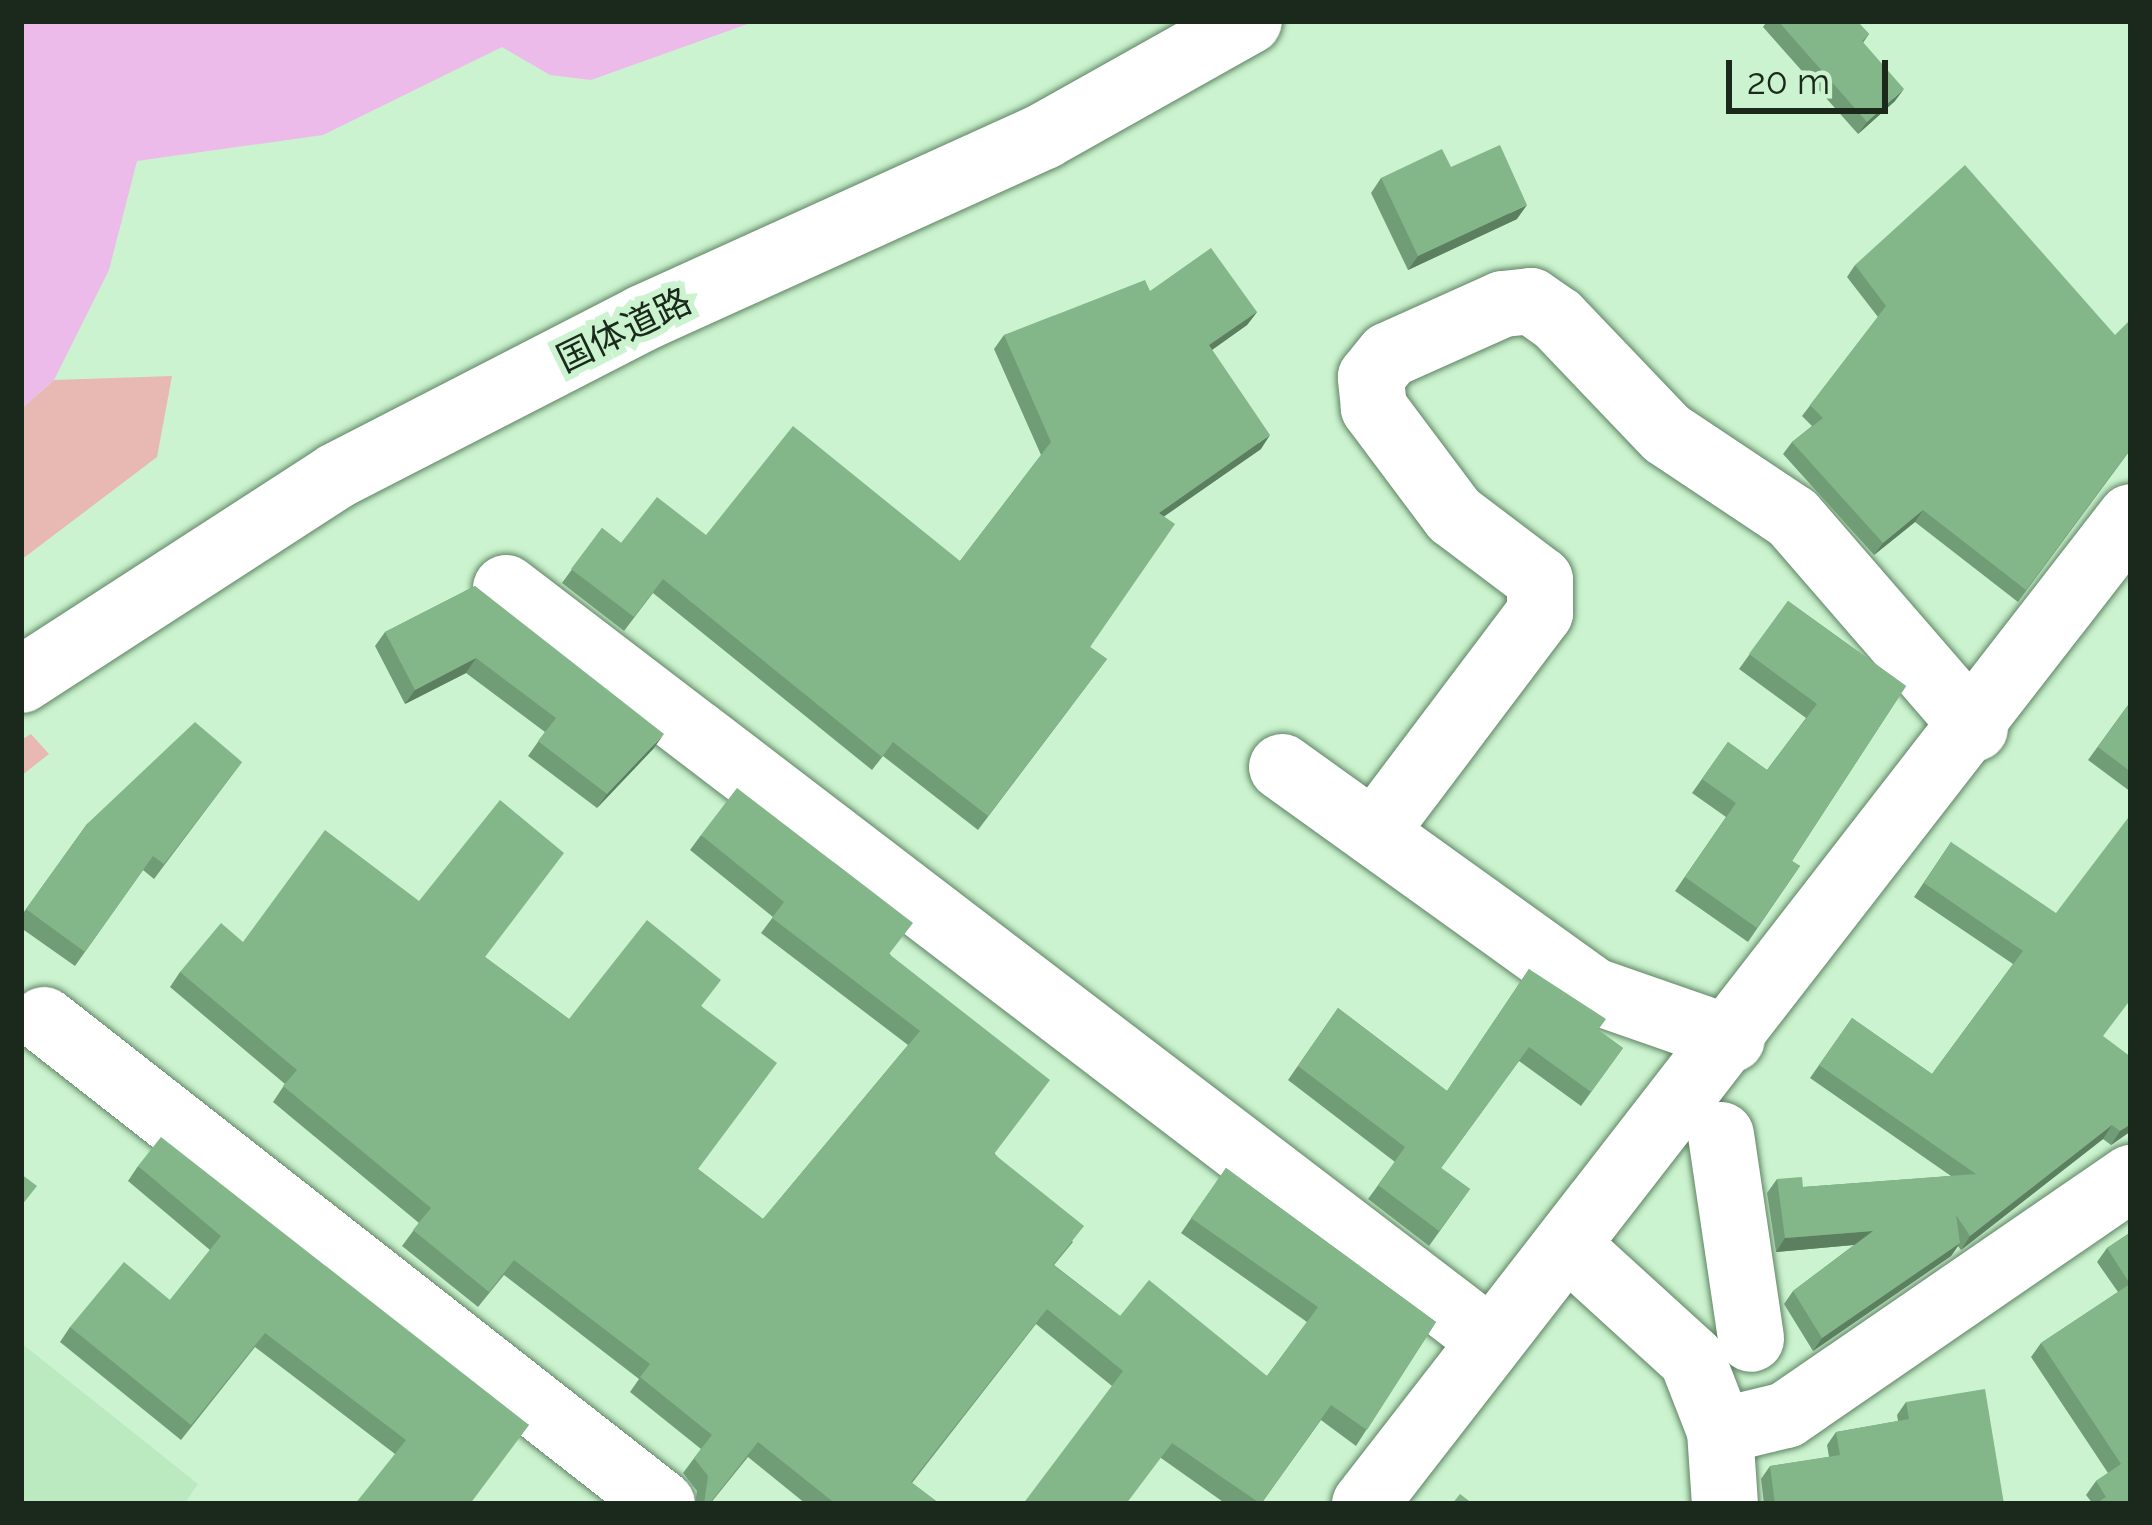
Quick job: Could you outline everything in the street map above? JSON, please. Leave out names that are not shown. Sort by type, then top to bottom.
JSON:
[{"type":"street","name":"国体道路","points":[[21,680],[336,476],[643,318],[1044,136],[1249,21]]},
{"type":"street","points":[[1374,833],[1540,613],[1540,580],[1454,515],[1374,408],[1371,377],[1389,355],[1503,304],[1531,301],[1557,319],[1667,434],[1793,518],[1975,728]]},
{"type":"street","points":[[1365,1504],[1490,1339],[1975,728],[2131,517]]},
{"type":"street","points":[[506,588],[1490,1339]]},
{"type":"street","points":[[1282,766],[1594,991],[1732,1039]]},
{"type":"street","points":[[44,1019],[662,1504]]},
{"type":"street","points":[[1721,1135],[1751,1340]]},
{"type":"street","points":[[1720,1431],[1786,1415],[2131,1178]]},
{"type":"street","points":[[1568,1245],[1692,1359],[1720,1431],[1725,1504]]},
{"type":"shaded area","points":[[21,21],[756,21],[591,80],[550,75],[502,47],[323,135],[137,161],[109,270],[54,380],[21,409]]},
{"type":"shaded area","points":[[172,376],[157,457],[21,560],[21,409],[54,380]]},
{"type":"shaded area","points":[[31,734],[49,754],[21,776],[21,740]]},
{"type":"shaded area","points":[[21,1343],[198,1484],[184,1504],[21,1504]]},
{"type":"building","points":[[1778,21],[1857,21],[1869,34],[1862,41],[1904,89],[1867,122]]},
{"type":"building","points":[[1500,145],[1527,205],[1418,256],[1381,178],[1442,149],[1451,167]]},
{"type":"building","points":[[1965,165],[2115,335],[2131,319],[2131,448],[2026,590],[1923,510],[1883,543],[1792,442],[1823,418],[1810,405],[1886,306],[1855,265]]},
{"type":"building","points":[[1211,248],[1257,312],[1209,345],[1270,435],[1159,513],[1175,524],[1090,647],[1107,659],[988,816],[893,742],[882,757],[663,579],[634,617],[571,569],[602,528],[621,543],[657,497],[706,535],[793,426],[960,561],[1051,442],[1004,335],[1145,280],[1150,291]]},
{"type":"building","points":[[475,586],[664,734],[607,794],[538,741],[556,718],[476,658],[415,690],[385,632]]},
{"type":"building","points":[[1788,601],[1906,686],[1792,861],[1800,866],[1757,928],[1685,877],[1736,803],[1702,779],[1728,742],[1767,770],[1817,704],[1749,654]]},
{"type":"building","points":[[2131,701],[2131,772],[2098,747]]},
{"type":"building","points":[[195,722],[242,762],[164,864],[153,856],[85,952],[26,909],[87,824]]},
{"type":"building","points":[[737,788],[913,923],[889,954],[1050,1080],[994,1154],[1084,1226],[1053,1265],[1120,1316],[1149,1280],[1267,1376],[1318,1307],[1191,1218],[1226,1168],[1436,1322],[1367,1430],[1331,1405],[1261,1504],[1172,1443],[1126,1504],[1023,1504],[1123,1371],[1047,1309],[911,1482],[940,1504],[836,1504],[758,1442],[709,1504],[704,1504],[708,1476],[694,1458],[712,1435],[640,1377],[650,1364],[514,1260],[489,1292],[413,1230],[431,1208],[283,1086],[297,1070],[180,972],[221,923],[243,942],[325,830],[419,901],[500,800],[564,853],[485,957],[569,1019],[647,920],[721,980],[701,1006],[777,1063],[698,1169],[763,1219],[920,1031],[772,918],[784,902],[701,835]]},
{"type":"building","points":[[2131,814],[2131,999],[2103,1036],[2131,1057],[2131,1124],[2120,1131],[2112,1125],[1970,1236],[1956,1215],[1960,1243],[1822,1338],[1793,1291],[1873,1231],[1785,1238],[1777,1179],[1802,1177],[1803,1187],[1976,1174],[1819,1065],[1852,1018],[1932,1074],[2023,951],[1924,883],[1951,842],[2056,913]]},
{"type":"building","points":[[1529,969],[1606,1019],[1598,1030],[1623,1048],[1591,1092],[1529,1047],[1441,1168],[1470,1189],[1439,1231],[1378,1185],[1405,1147],[1298,1066],[1338,1008],[1447,1091]]},
{"type":"building","points":[[161,1137],[529,1425],[470,1504],[355,1504],[406,1440],[265,1333],[191,1425],[70,1327],[124,1262],[170,1300],[221,1236],[138,1166]]},
{"type":"building","points":[[21,1174],[37,1186],[21,1206]]},
{"type":"building","points":[[2131,1232],[2131,1504],[2095,1504],[2106,1497],[2096,1481],[2121,1464],[2041,1343],[2130,1284],[2107,1248]]},
{"type":"building","points":[[1985,1389],[2004,1504],[1775,1504],[1770,1466],[1840,1455],[1836,1432],[1909,1419],[1906,1402]]},
{"type":"building","points":[[1460,1494],[1473,1504],[1452,1504]]}]
